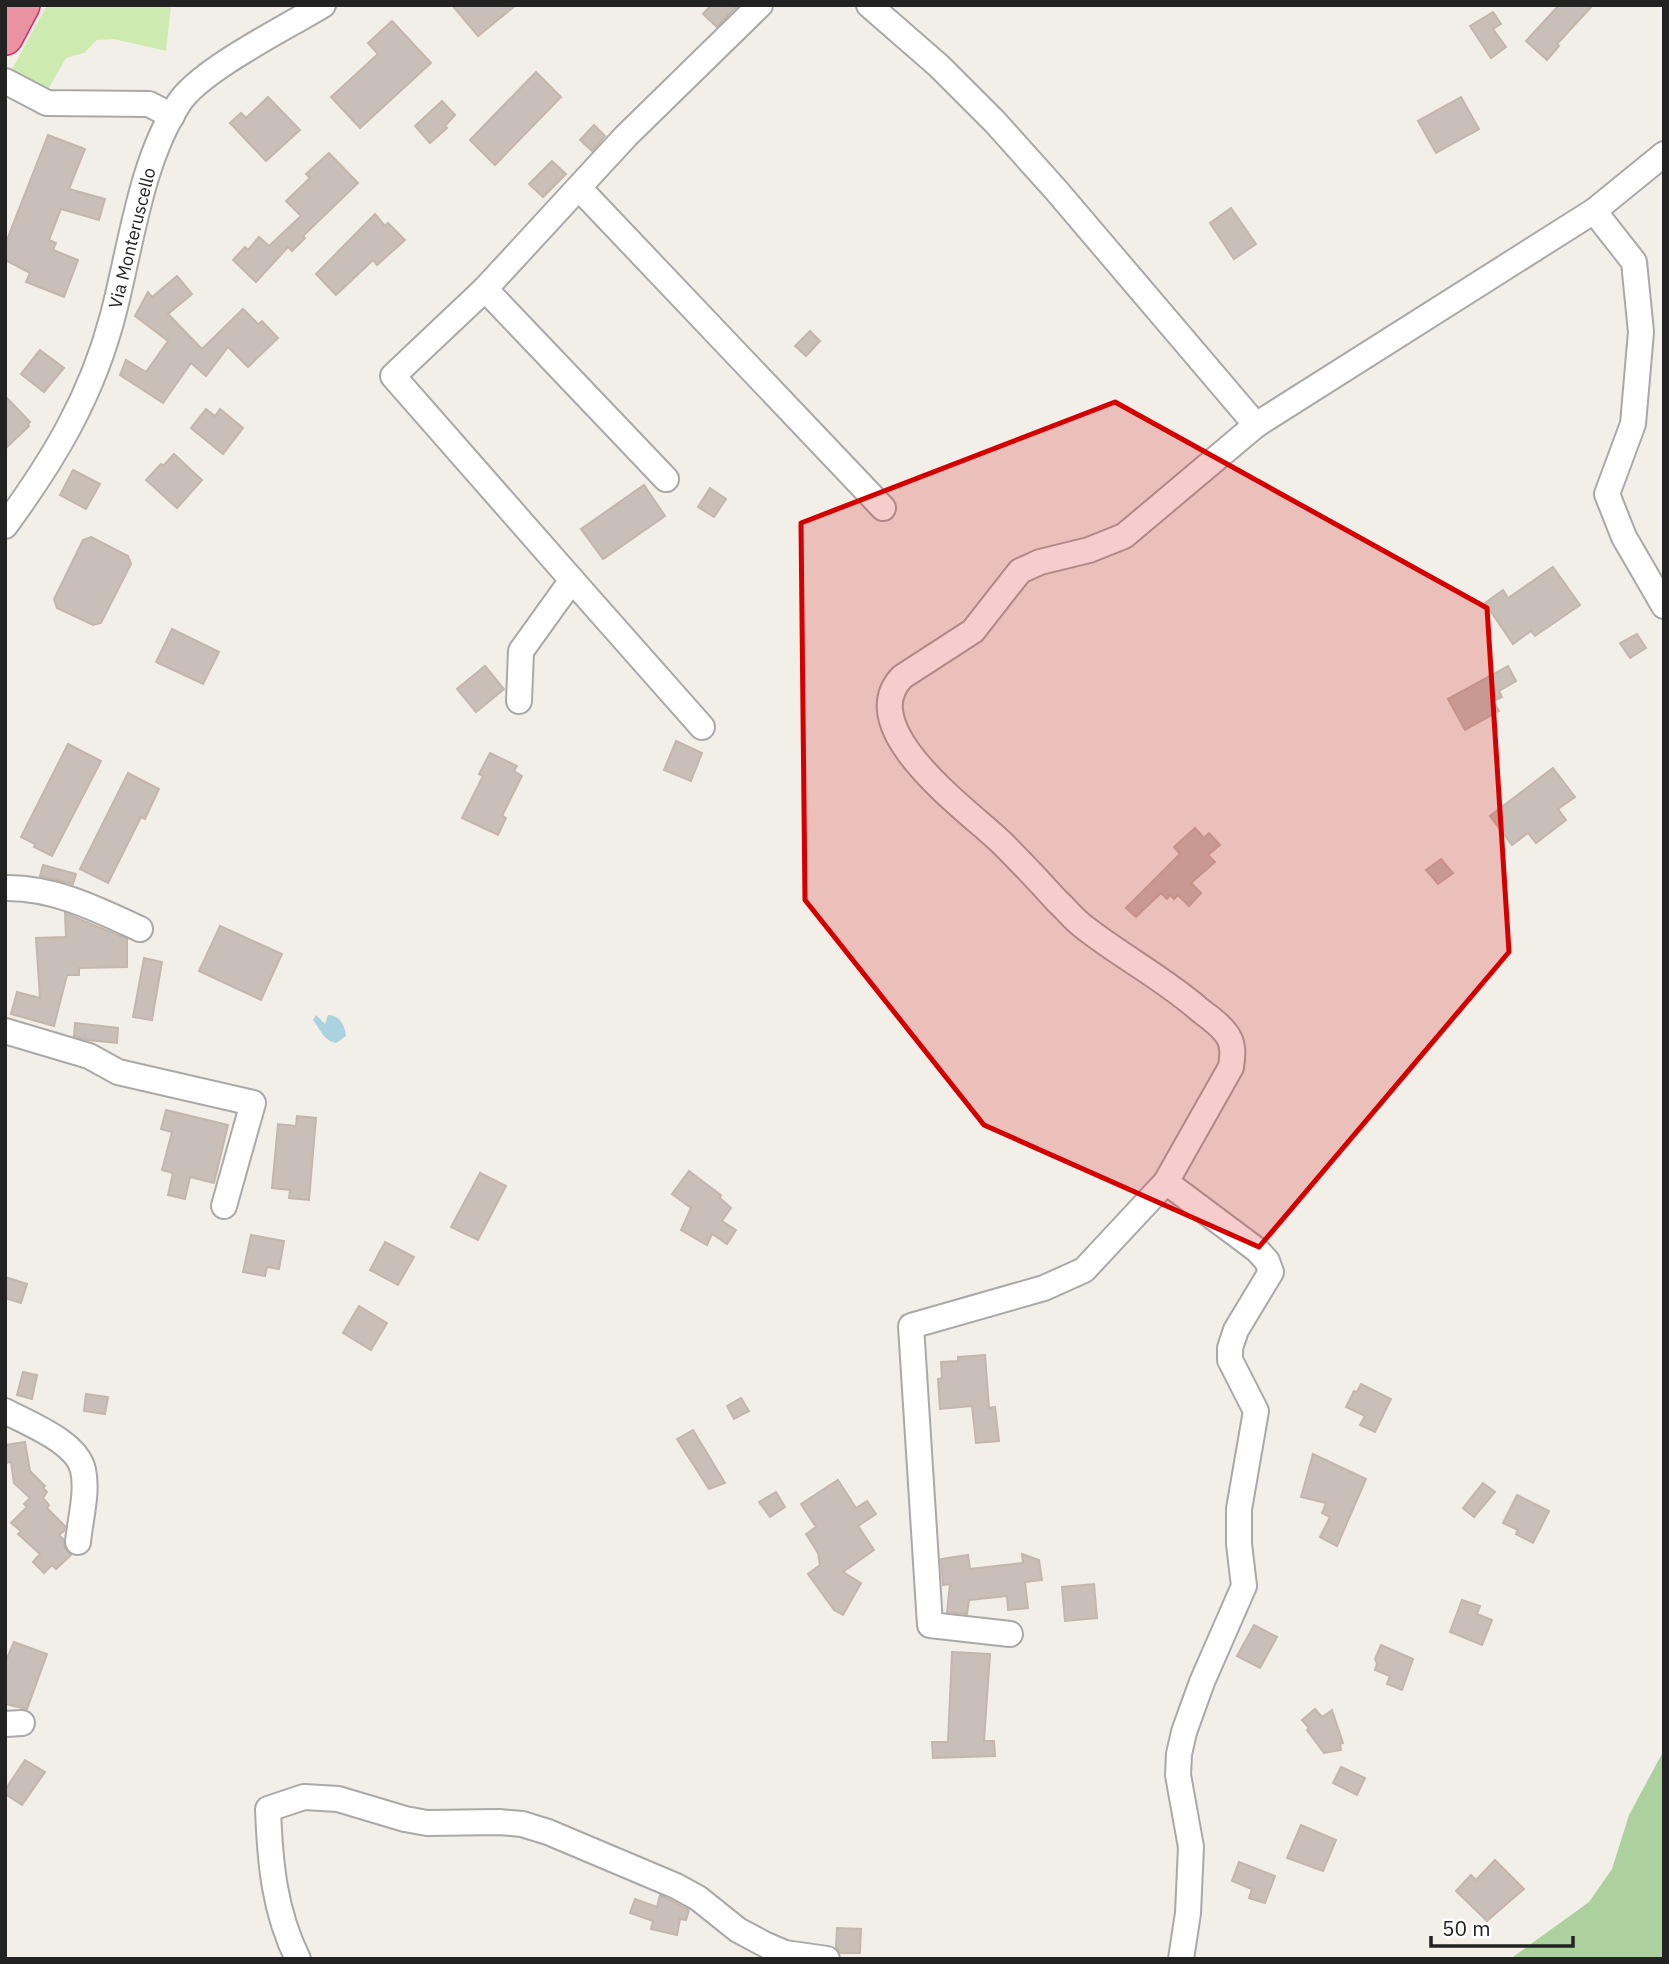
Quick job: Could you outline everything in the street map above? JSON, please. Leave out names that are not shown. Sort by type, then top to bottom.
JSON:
[{"type":"highway","points":[[5,37],[22,5]]},
{"type":"street","name":"Via Monteruscello","points":[[5,526],[69,431],[92,378],[112,317],[153,156],[180,101],[206,77],[323,5]]},
{"type":"street","points":[[702,727],[393,376],[485,289],[626,136],[760,5]]},
{"type":"street","points":[[869,5],[939,66],[995,122],[1065,200],[1256,425]]},
{"type":"street","points":[[5,81],[47,103],[149,104],[172,116]]},
{"type":"street","points":[[1010,1634],[930,1625],[911,1326],[1044,1288],[1084,1270],[1166,1182],[1231,1067],[1234,1048],[1226,1032],[1183,995],[1082,926],[1000,842],[931,778],[908,751],[895,729],[889,699],[894,686],[902,677],[973,631],[1020,571],[1040,562],[1089,550],[1124,536],[1256,425],[1594,211],[1664,154]]},
{"type":"street","points":[[579,187],[883,508]]},
{"type":"street","points":[[1594,211],[1634,262],[1641,332],[1633,424],[1607,494],[1624,537],[1664,606]]},
{"type":"street","points":[[485,289],[666,479]]},
{"type":"street","points":[[519,701],[521,651],[572,580]]},
{"type":"street","points":[[5,888],[29,887],[88,904],[140,929]]},
{"type":"street","points":[[5,1031],[89,1056],[118,1072],[253,1103],[225,1206]]},
{"type":"street","points":[[1166,1182],[1257,1250],[1267,1261],[1270,1272],[1236,1331],[1230,1348],[1230,1360],[1256,1411],[1239,1509],[1238,1544],[1244,1586],[1202,1682],[1179,1754],[1178,1775],[1191,1847],[1188,1913],[1181,1959]]},
{"type":"street","points":[[5,1411],[67,1445],[77,1456],[83,1469],[84,1483],[78,1542]]},
{"type":"street","points":[[298,1959],[280,1917],[270,1856],[268,1809],[304,1797],[338,1799],[427,1823],[499,1822],[522,1824],[548,1832],[676,1886],[698,1898],[738,1930],[766,1945],[785,1953],[827,1959]]},
{"type":"highlighted area","points":[[1115,402],[1487,608],[1509,952],[1259,1247],[984,1125],[805,900],[801,523]]},
{"type":"green space","points":[[47,5],[171,5],[166,51],[114,39],[97,40],[84,53],[66,58],[47,91],[9,75]]},
{"type":"green space","points":[[1664,1750],[1664,1959],[1510,1959],[1589,1902],[1612,1869],[1629,1815]]},
{"type":"water","points":[[316,1015],[325,1024],[328,1015],[339,1019],[346,1036],[336,1043],[328,1040],[313,1020]]},
{"type":"building","points":[[452,5],[516,5],[478,36]]},
{"type":"building","points":[[711,5],[738,5],[717,27],[703,14]]},
{"type":"building","points":[[1559,5],[1593,5],[1557,44],[1559,46],[1547,60],[1526,41]]},
{"type":"building","points":[[1493,12],[1501,24],[1493,29],[1506,47],[1491,58],[1470,26]]},
{"type":"building","points":[[392,21],[431,63],[360,128],[331,97],[378,54],[368,43]]},
{"type":"building","points":[[536,72],[561,97],[495,165],[470,140]]},
{"type":"building","points":[[268,97],[300,130],[266,161],[230,123],[241,113],[246,118]]},
{"type":"building","points":[[1461,97],[1479,129],[1436,153],[1418,121]]},
{"type":"building","points":[[442,101],[455,115],[445,126],[447,128],[430,143],[415,126]]},
{"type":"building","points":[[594,125],[605,136],[592,151],[580,140]]},
{"type":"building","points":[[48,135],[85,149],[69,189],[105,199],[99,220],[61,209],[49,240],[56,243],[53,250],[78,260],[64,297],[26,282],[30,273],[5,260],[5,245]]},
{"type":"building","points":[[329,153],[358,183],[303,236],[305,238],[292,251],[288,247],[256,282],[233,260],[245,247],[248,250],[259,237],[269,246],[301,216],[286,201],[310,178],[306,174]]},
{"type":"building","points":[[552,161],[566,174],[543,197],[529,184]]},
{"type":"building","points":[[1231,208],[1256,244],[1234,259],[1210,223]]},
{"type":"building","points":[[375,214],[385,226],[388,223],[405,240],[377,265],[373,260],[336,295],[316,274]]},
{"type":"building","points":[[177,276],[192,294],[168,314],[202,349],[243,309],[258,324],[262,321],[278,338],[248,367],[228,347],[206,376],[191,363],[163,403],[120,375],[126,360],[146,372],[168,341],[135,316],[148,292],[152,297]]},
{"type":"building","points":[[810,331],[820,341],[806,356],[795,346]]},
{"type":"building","points":[[40,350],[64,368],[44,392],[21,374]]},
{"type":"building","points":[[5,396],[30,422],[5,449]]},
{"type":"building","points":[[206,409],[215,416],[220,409],[243,428],[223,454],[191,428]]},
{"type":"building","points":[[174,454],[202,480],[177,508],[146,480]]},
{"type":"building","points":[[73,470],[100,484],[86,509],[60,495]]},
{"type":"building","points":[[644,485],[665,516],[603,559],[581,529]]},
{"type":"building","points":[[710,488],[726,499],[714,517],[698,507]]},
{"type":"building","points":[[91,537],[128,556],[131,564],[101,623],[93,625],[57,608],[54,599],[83,540]]},
{"type":"building","points":[[1553,567],[1580,605],[1535,636],[1531,631],[1513,644],[1485,603],[1503,590],[1508,598]]},
{"type":"building","points":[[172,629],[219,652],[203,684],[156,662]]},
{"type":"building","points":[[1637,634],[1646,648],[1630,658],[1620,643]]},
{"type":"building","points":[[485,666],[504,689],[476,712],[457,689]]},
{"type":"building","points":[[1508,666],[1516,681],[1499,691],[1502,697],[1493,701],[1499,711],[1465,730],[1448,699]]},
{"type":"building","points":[[676,741],[702,753],[691,781],[664,770]]},
{"type":"building","points":[[68,744],[101,761],[52,856],[21,837]]},
{"type":"building","points":[[490,753],[517,766],[514,771],[522,776],[502,816],[506,818],[498,835],[462,818],[483,776],[479,774]]},
{"type":"building","points":[[1553,768],[1575,797],[1558,809],[1566,820],[1536,843],[1528,833],[1512,845],[1490,816]]},
{"type":"building","points":[[128,773],[159,789],[145,819],[141,817],[108,883],[80,869]]},
{"type":"building","points":[[1195,828],[1204,838],[1209,833],[1220,845],[1208,855],[1215,862],[1191,883],[1201,893],[1189,906],[1178,895],[1174,899],[1170,895],[1167,899],[1161,893],[1136,917],[1126,908],[1180,854],[1174,847]]},
{"type":"building","points":[[1441,859],[1453,873],[1438,884],[1426,870]]},
{"type":"building","points":[[43,865],[76,874],[73,884],[40,876]]},
{"type":"building","points":[[65,913],[127,939],[127,967],[79,968],[79,975],[67,975],[54,1026],[11,1014],[17,992],[40,998],[36,938],[66,937]]},
{"type":"building","points":[[220,926],[282,954],[261,1000],[199,971]]},
{"type":"building","points":[[144,958],[162,962],[152,1020],[133,1017]]},
{"type":"building","points":[[75,1023],[118,1028],[117,1043],[74,1036]]},
{"type":"building","points":[[166,1110],[228,1125],[214,1183],[190,1177],[185,1199],[168,1195],[173,1173],[162,1170],[172,1132],[161,1129]]},
{"type":"building","points":[[297,1116],[316,1118],[309,1200],[289,1198],[290,1190],[272,1188],[278,1124],[296,1126]]},
{"type":"building","points":[[689,1171],[721,1195],[720,1198],[731,1208],[722,1221],[736,1230],[727,1244],[712,1234],[707,1245],[681,1230],[691,1208],[672,1194]]},
{"type":"building","points":[[480,1173],[506,1186],[478,1240],[451,1227]]},
{"type":"building","points":[[251,1235],[284,1241],[279,1269],[267,1267],[265,1276],[243,1272]]},
{"type":"building","points":[[385,1242],[414,1257],[398,1285],[370,1270]]},
{"type":"building","points":[[5,1277],[27,1284],[21,1303],[5,1298]]},
{"type":"building","points":[[359,1306],[387,1323],[371,1350],[343,1333]]},
{"type":"building","points":[[985,1355],[989,1408],[995,1407],[999,1441],[976,1443],[972,1406],[940,1409],[938,1379],[942,1378],[941,1362],[958,1361],[958,1357]]},
{"type":"building","points":[[23,1372],[37,1375],[32,1399],[17,1395]]},
{"type":"building","points":[[1361,1384],[1391,1399],[1375,1432],[1360,1425],[1365,1416],[1346,1407]]},
{"type":"building","points":[[86,1394],[108,1397],[105,1414],[84,1411]]},
{"type":"building","points":[[741,1398],[749,1411],[734,1419],[727,1406]]},
{"type":"building","points":[[693,1430],[725,1483],[709,1489],[677,1439]]},
{"type":"building","points":[[25,1442],[30,1471],[45,1486],[43,1488],[47,1492],[43,1498],[49,1505],[47,1508],[65,1526],[59,1535],[71,1555],[56,1569],[52,1565],[44,1573],[33,1562],[40,1554],[18,1534],[21,1531],[11,1523],[27,1507],[24,1504],[30,1498],[14,1483],[11,1462],[5,1463],[5,1445]]},
{"type":"building","points":[[1313,1454],[1366,1479],[1337,1546],[1320,1537],[1330,1517],[1322,1513],[1326,1503],[1301,1497]]},
{"type":"building","points":[[838,1480],[856,1508],[867,1501],[876,1514],[858,1526],[874,1550],[843,1572],[861,1583],[843,1615],[834,1610],[808,1574],[820,1565],[818,1553],[806,1534],[816,1527],[801,1504]]},
{"type":"building","points":[[1483,1483],[1495,1492],[1474,1517],[1463,1508]]},
{"type":"building","points":[[776,1492],[785,1507],[770,1517],[759,1502]]},
{"type":"building","points":[[1517,1495],[1549,1511],[1533,1543],[1516,1534],[1518,1530],[1503,1523]]},
{"type":"building","points":[[1022,1554],[1039,1560],[1042,1580],[1025,1582],[1028,1608],[1008,1610],[1007,1596],[969,1600],[967,1614],[947,1612],[950,1584],[943,1585],[941,1559],[968,1555],[970,1569],[1023,1563]]},
{"type":"building","points":[[1094,1584],[1097,1618],[1065,1621],[1062,1587]]},
{"type":"building","points":[[1462,1600],[1480,1606],[1477,1614],[1492,1620],[1482,1645],[1450,1632]]},
{"type":"building","points":[[1254,1625],[1277,1637],[1260,1668],[1237,1656]]},
{"type":"building","points":[[14,1642],[47,1654],[27,1709],[5,1704],[5,1663]]},
{"type":"building","points":[[1381,1645],[1413,1659],[1402,1690],[1387,1684],[1390,1676],[1375,1670],[1375,1659]]},
{"type":"building","points":[[952,1652],[990,1654],[984,1741],[994,1741],[995,1756],[933,1758],[932,1742],[948,1742]]},
{"type":"building","points":[[1315,1709],[1322,1717],[1332,1710],[1343,1743],[1340,1744],[1341,1750],[1324,1753],[1307,1730],[1309,1728],[1302,1720]]},
{"type":"building","points":[[25,1760],[45,1772],[22,1805],[5,1794],[5,1790]]},
{"type":"building","points":[[1341,1767],[1365,1778],[1357,1795],[1333,1783]]},
{"type":"building","points":[[1301,1825],[1336,1840],[1323,1871],[1287,1858]]},
{"type":"building","points":[[1495,1860],[1524,1889],[1487,1921],[1456,1891],[1471,1875],[1476,1880]]},
{"type":"building","points":[[1239,1862],[1275,1876],[1265,1903],[1249,1898],[1252,1889],[1232,1881]]},
{"type":"building","points":[[660,1895],[689,1910],[686,1920],[680,1919],[677,1935],[651,1929],[653,1921],[630,1913],[635,1899],[657,1907]]},
{"type":"building","points":[[837,1928],[861,1929],[860,1953],[840,1953],[836,1947]]}]
